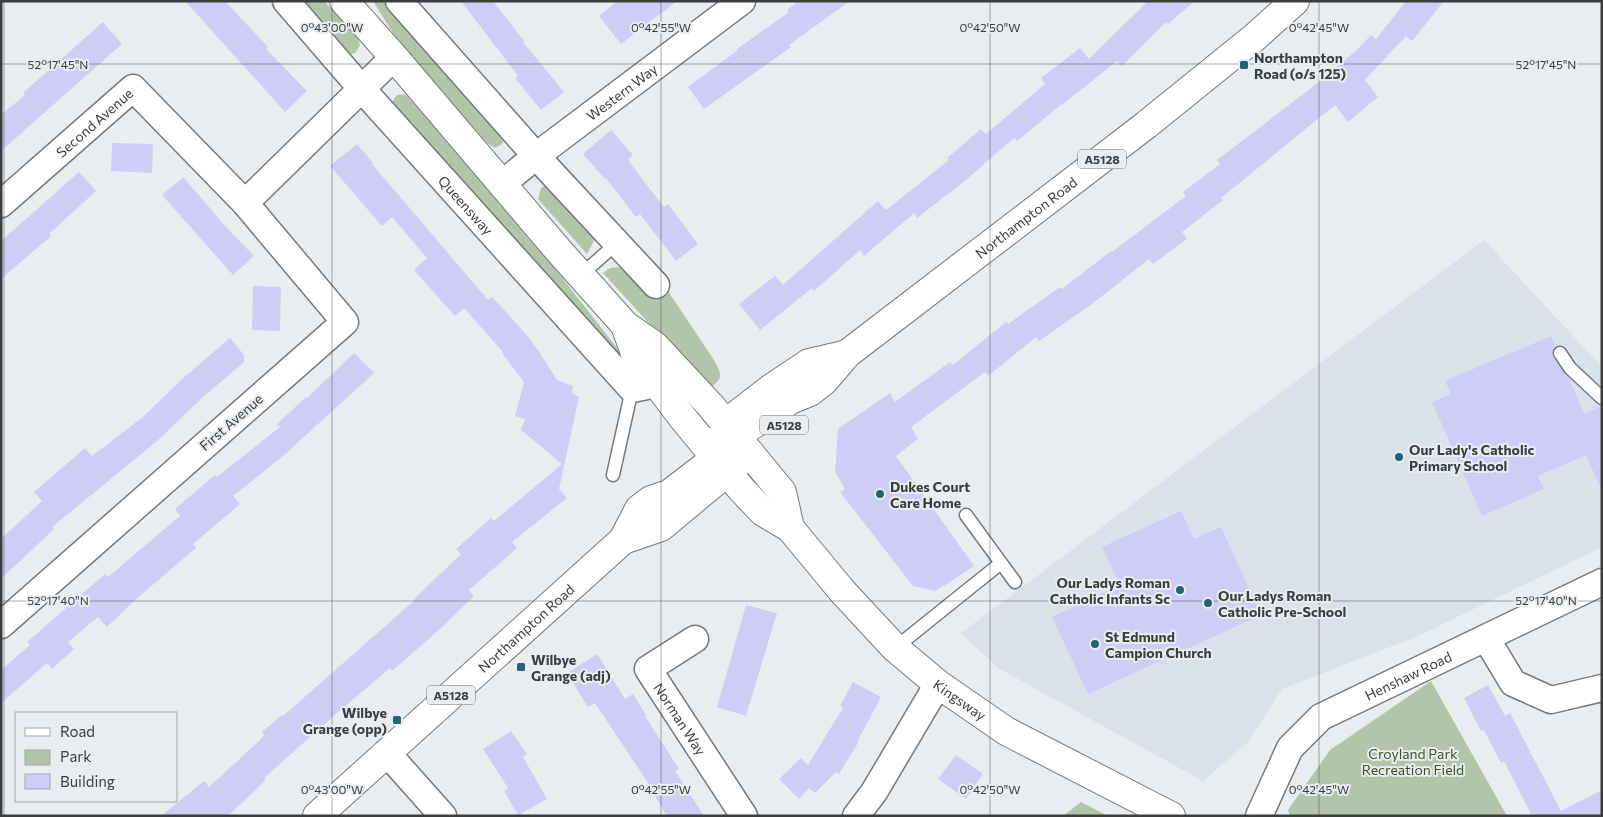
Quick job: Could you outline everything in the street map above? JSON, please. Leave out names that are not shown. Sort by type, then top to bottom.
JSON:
[{"type":"main road","name":"Queensway","points":[[344,1],[625,325],[655,346],[737,438]]},
{"type":"main road","name":"Northampton Road","points":[[317,816],[623,540],[639,509],[651,500],[658,480],[716,457],[737,438],[800,412],[810,392],[824,382],[847,354],[1146,125],[1255,37],[1295,1]]},
{"type":"main road","name":"Queensway","points":[[625,325],[645,386],[716,457]]},
{"type":"main road","name":"Northampton Road","points":[[623,540],[661,527],[716,457],[737,438],[770,389],[809,363],[847,354]]},
{"type":"main road","name":"Kingsway","points":[[737,438],[782,492],[790,528]]},
{"type":"main road","name":"Kingsway","points":[[716,457],[763,512],[790,528],[843,592],[895,648],[938,684],[1006,731],[1171,816]]},
{"type":"street","name":"Queensway","points":[[286,1],[362,88],[645,386]]},
{"type":"street","points":[[399,1],[536,156],[656,284]]},
{"type":"street","name":"Western Way","points":[[502,184],[536,156],[742,1]]},
{"type":"street","points":[[245,203],[394,57]]},
{"type":"street","name":"Second Avenue","points":[[1,204],[133,88],[245,203]]},
{"type":"street","name":"First Avenue","points":[[1,625],[345,322],[245,203]]},
{"type":"street","name":"Henshaw Road","points":[[1259,816],[1290,748],[1321,717],[1602,582]]},
{"type":"street","points":[[1486,638],[1513,683],[1551,700],[1602,688]]},
{"type":"street","name":"Norman Way","points":[[695,639],[648,669],[744,816]]},
{"type":"street","points":[[856,816],[874,792],[938,684]]},
{"type":"street","points":[[387,753],[443,816]]},
{"type":"lane","points":[[581,275],[617,243]]},
{"type":"lane","points":[[1560,353],[1570,368],[1602,398]]},
{"type":"lane","points":[[613,475],[645,386]]},
{"type":"lane","points":[[966,515],[1015,582]]},
{"type":"lane","points":[[895,648],[1001,563]]},
{"type":"shaded area","name":"Our Lady's Catholic Primary School","points":[[1484,240],[1602,367],[1602,547],[1416,637],[1282,689],[1248,742],[1203,781],[998,668],[961,633]]},
{"type":"green space","points":[[296,1],[324,1],[357,36],[360,45],[355,53],[346,55]]},
{"type":"green space","points":[[373,1],[388,1],[505,139],[502,144],[495,148],[487,143],[399,43]]},
{"type":"green space","points":[[405,94],[492,188],[635,371],[625,370],[395,111],[392,102],[397,95]]},
{"type":"green space","points":[[546,185],[593,233],[594,241],[587,254],[538,199],[541,188]]},
{"type":"green space","points":[[610,268],[628,268],[662,282],[719,369],[719,379],[709,389],[603,273]]},
{"type":"green space","name":"Croyland Park Recreation Field","points":[[1431,681],[1507,816],[1290,816],[1288,810],[1330,750]]},
{"type":"green space","points":[[1081,802],[1108,816],[1063,816]]},
{"type":"building","points":[[185,1],[225,1],[268,47],[266,49],[307,91],[285,112]]},
{"type":"building","points":[[461,1],[493,1],[523,42],[564,92],[541,110],[515,78],[518,76]]},
{"type":"building","points":[[617,1],[677,1],[621,44],[599,16]]},
{"type":"building","points":[[799,1],[850,1],[789,45],[791,47],[704,109],[688,87],[789,12],[787,10]]},
{"type":"building","points":[[1148,1],[1195,1],[1168,24],[1166,22],[1122,66],[1117,61],[1017,141],[1014,138],[966,180],[917,218],[914,213],[864,256],[860,250],[814,291],[812,288],[760,330],[739,304],[775,276],[783,285],[878,201],[886,210],[949,160],[947,158],[981,129],[986,134],[1045,84],[1041,78],[1080,48],[1089,59]]},
{"type":"building","points":[[1406,1],[1444,1],[1412,41],[1406,36],[1365,80],[1378,97],[1348,122],[1335,105],[1221,198],[1223,200],[1182,232],[1187,239],[1153,264],[1149,259],[1092,304],[1039,341],[1036,337],[988,376],[985,372],[911,427],[918,439],[896,456],[974,566],[936,591],[913,586],[840,492],[845,489],[835,472],[838,429],[890,393],[895,402],[950,362],[953,365],[1006,322],[1008,324],[1060,287],[1062,289],[1112,252],[1186,196],[1183,192],[1220,164],[1217,160],[1306,92],[1357,50],[1371,35],[1376,39]]},
{"type":"building","points":[[103,22],[122,44],[1,151],[1,115]]},
{"type":"building","points":[[611,130],[633,155],[628,160],[646,184],[664,207],[668,204],[698,244],[676,261],[640,214],[636,217],[606,178],[583,154]]},
{"type":"building","points":[[112,143],[153,144],[152,173],[111,171]]},
{"type":"building","points":[[357,144],[488,300],[492,297],[526,334],[557,380],[573,386],[572,393],[579,397],[559,489],[567,498],[512,542],[517,548],[469,590],[474,596],[440,629],[392,671],[390,668],[337,713],[264,778],[266,780],[228,816],[161,816],[204,781],[209,787],[259,741],[264,735],[262,732],[283,716],[415,600],[461,554],[456,549],[491,518],[494,521],[562,464],[521,430],[525,419],[515,416],[524,382],[503,352],[464,308],[455,316],[414,270],[427,258],[392,217],[382,226],[330,166]]},
{"type":"building","points":[[79,172],[96,191],[49,234],[51,236],[1,279],[1,241]]},
{"type":"building","points":[[183,177],[254,256],[233,275],[162,195]]},
{"type":"building","points":[[253,286],[281,287],[280,331],[252,330]]},
{"type":"building","points":[[1551,336],[1555,347],[1553,357],[1569,378],[1584,414],[1602,406],[1602,491],[1586,455],[1538,476],[1544,489],[1482,516],[1432,402],[1451,394],[1445,381]]},
{"type":"building","points":[[230,338],[244,355],[244,362],[203,397],[156,442],[52,527],[54,529],[1,579],[1,539],[42,501],[34,492],[85,448],[92,456],[143,417],[181,380]]},
{"type":"building","points":[[354,353],[374,373],[282,457],[233,496],[240,504],[193,544],[196,548],[135,600],[107,627],[98,617],[68,642],[74,649],[52,669],[47,663],[1,703],[1,670],[30,645],[27,642],[105,574],[108,577],[180,516],[175,509],[215,475],[217,477],[280,427],[277,424]]},
{"type":"building","name":"Our Ladys Roman Catholic Infants Sc","points":[[1181,511],[1194,539],[1221,527],[1261,615],[1088,694],[1052,617],[1120,585],[1102,547]]},
{"type":"building","points":[[746,605],[777,613],[746,716],[717,707]]},
{"type":"building","points":[[597,654],[625,699],[633,694],[679,769],[675,771],[704,816],[667,816],[654,792],[595,703],[588,707],[567,673]]},
{"type":"building","points":[[853,682],[881,697],[858,743],[839,774],[836,772],[815,793],[809,788],[799,799],[779,779],[801,758],[808,765],[843,708],[840,706]]},
{"type":"building","points":[[1488,685],[1505,716],[1510,713],[1561,811],[1602,790],[1602,816],[1532,816],[1504,761],[1501,763],[1484,730],[1481,731],[1464,698]]},
{"type":"building","points":[[511,731],[527,754],[523,757],[547,799],[518,815],[504,791],[508,788],[483,749]]},
{"type":"building","points":[[956,755],[983,774],[966,799],[938,779]]},
{"type":"place","name":"Northampton Road (o/s 125)","points":[[1244,65]]},
{"type":"place","name":"Our Lady's Catholic Primary School","points":[[1399,457]]},
{"type":"place","name":"Dukes Court Care Home","points":[[880,494]]},
{"type":"place","name":"Our Ladys Roman Catholic Infants Sc","points":[[1180,590]]},
{"type":"place","name":"Our Ladys Roman Catholic Pre-School","points":[[1208,603]]},
{"type":"place","name":"St Edmund Campion Church","points":[[1095,644]]},
{"type":"place","name":"Wilbye Grange (adj)","points":[[521,667]]},
{"type":"place","name":"Wilbye Grange (opp)","points":[[397,720]]}]
